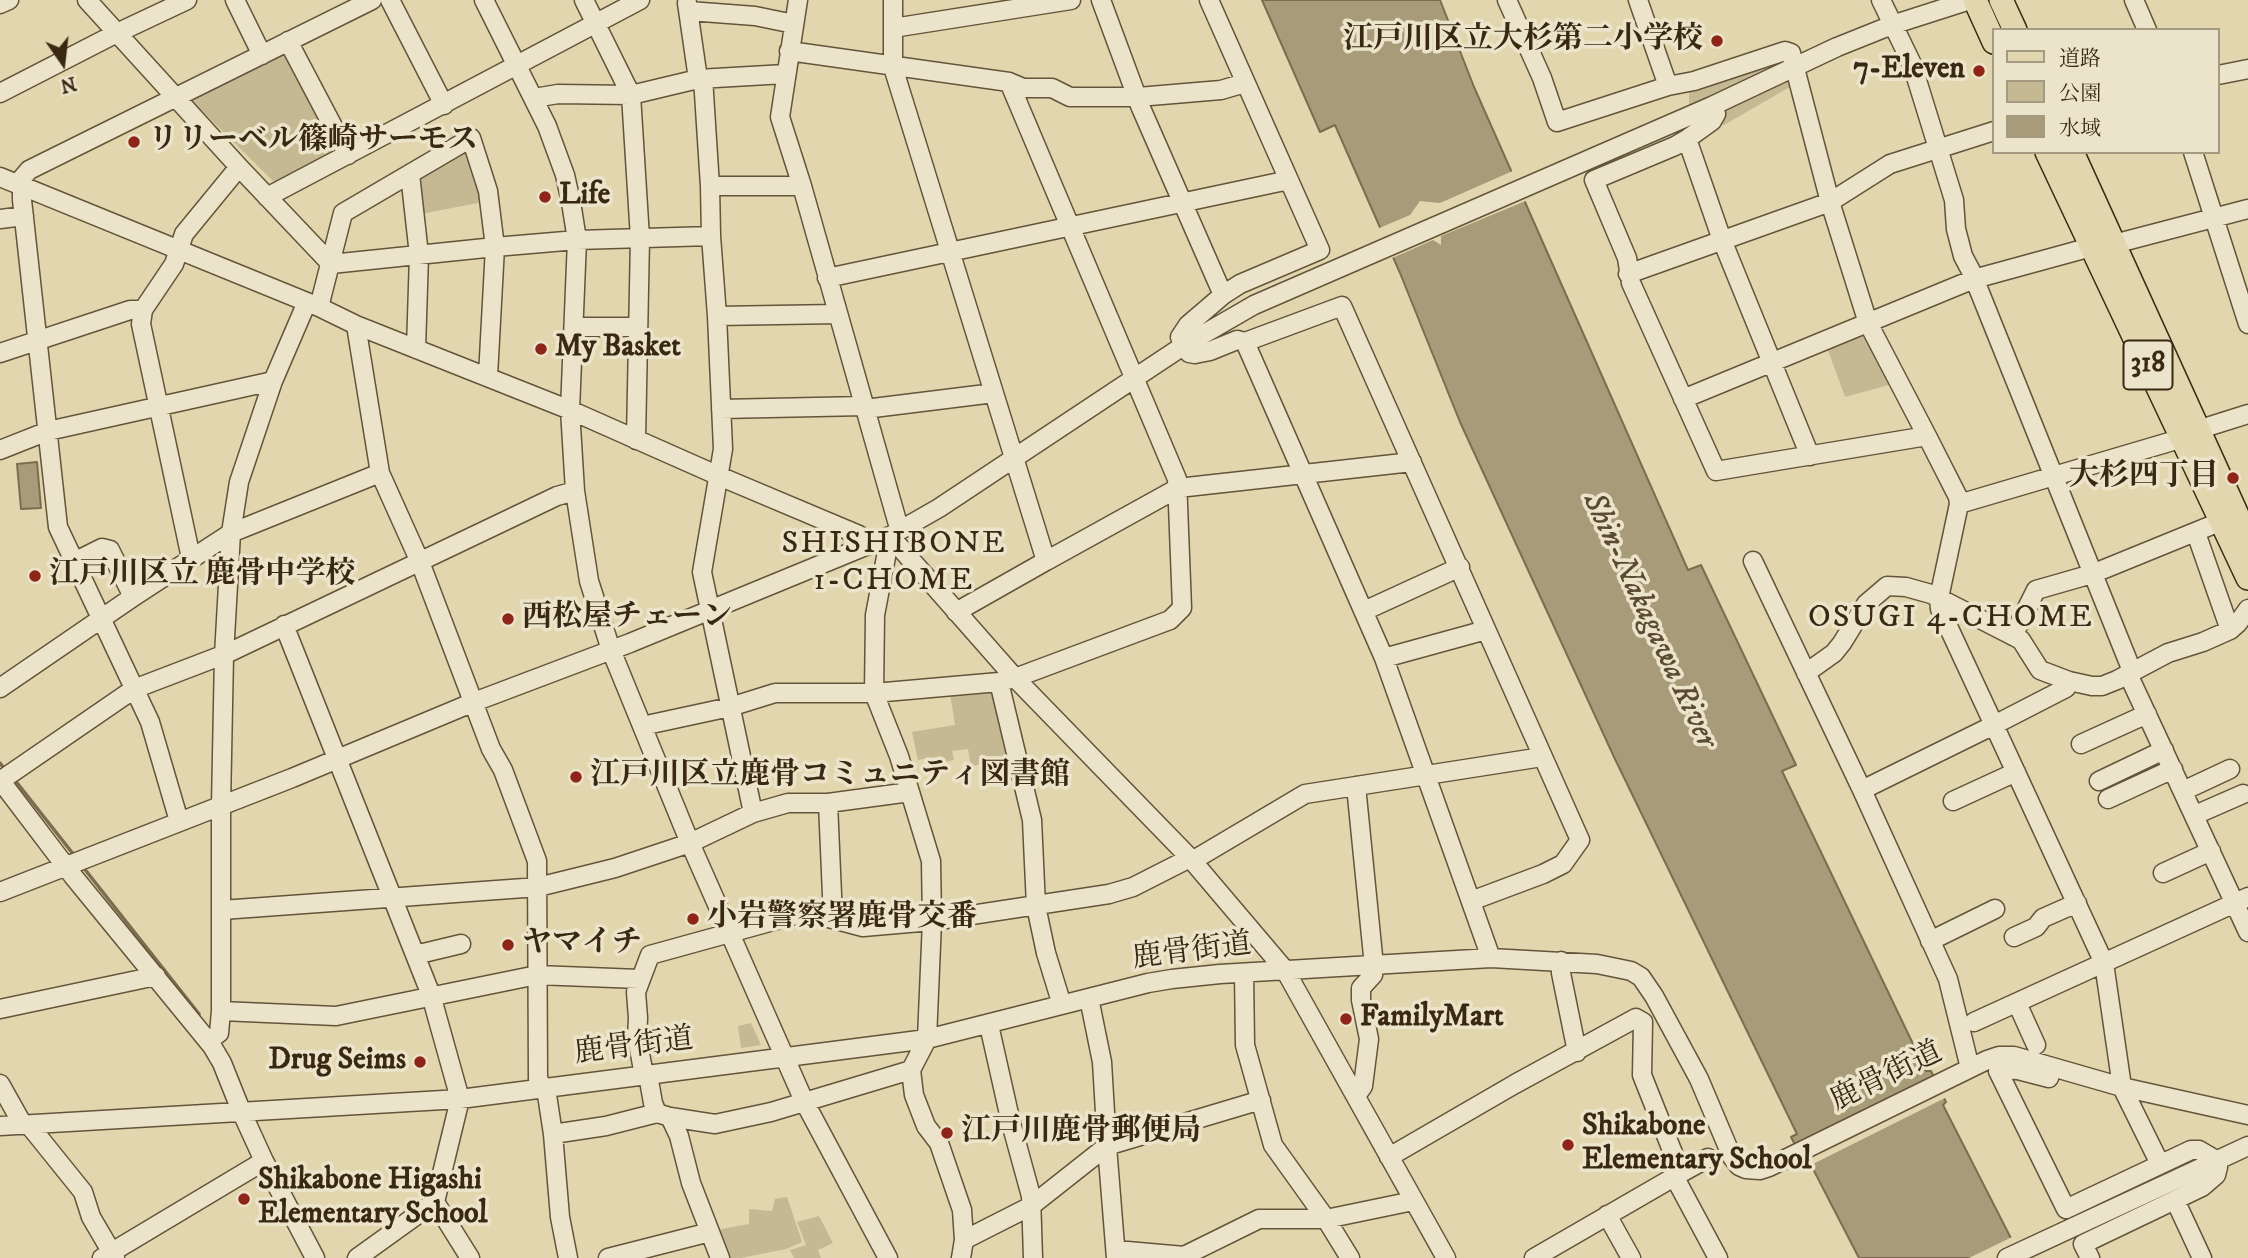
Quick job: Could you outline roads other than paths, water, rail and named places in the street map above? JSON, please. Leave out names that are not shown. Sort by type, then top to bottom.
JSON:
[{"type":"main road","points":[[1972,0],[1993,40]]},
{"type":"main road","points":[[2001,0],[2014,28]]},
{"type":"main road","name":"318","points":[[2048,154],[2103,246],[2191,435],[2248,539]]},
{"type":"main road","name":"318","points":[[2073,154],[2103,246]]},
{"type":"main road","name":"318","points":[[2235,515],[2248,578]]},
{"type":"street","points":[[0,5],[9,0]]},
{"type":"street","points":[[87,0],[331,264]]},
{"type":"street","points":[[0,93],[187,0]]},
{"type":"street","points":[[234,0],[262,55]]},
{"type":"street","points":[[13,183],[29,170],[372,0]]},
{"type":"street","points":[[390,0],[444,105]]},
{"type":"street","points":[[484,0],[547,126],[565,175],[576,240],[570,410],[575,491],[589,581],[611,650],[690,843],[804,1101],[888,1258]]},
{"type":"street","points":[[584,0],[631,94],[640,238],[636,440]]},
{"type":"street","points":[[267,197],[640,0]]},
{"type":"street","points":[[798,0],[780,117],[897,521],[875,615],[874,693],[899,757],[931,861],[932,920],[927,1040],[911,1070],[914,1095],[926,1126],[939,1143],[962,1210],[963,1249]]},
{"type":"street","points":[[893,0],[893,66],[1046,561]]},
{"type":"street","points":[[893,28],[1071,0]]},
{"type":"street","points":[[1101,0],[1138,97],[1223,295]]},
{"type":"street","points":[[1209,0],[1320,250],[1240,284],[1223,295],[1188,326],[1180,337],[1188,353],[1195,354],[1237,340],[1245,342],[1342,306],[1580,840],[1563,864],[1471,901]]},
{"type":"street","points":[[1507,0],[1542,78],[1557,122],[1785,51],[1791,53],[1830,202],[1868,323],[1958,497],[1959,504],[1939,598],[1940,610],[2104,963],[2124,1091],[2160,1164]]},
{"type":"street","points":[[1637,0],[1668,86]]},
{"type":"street","points":[[1881,0],[1912,64],[1954,200],[1956,229],[1963,256],[2147,714],[2211,851],[2242,900],[2248,932]]},
{"type":"street","points":[[0,892],[709,611],[896,533],[939,508],[1183,346],[1254,304],[1712,106],[1796,65],[1892,25],[1972,0]]},
{"type":"street","points":[[2134,0],[2146,28]]},
{"type":"street","points":[[753,813],[702,572],[723,449],[717,316],[710,236],[710,186],[701,78],[687,6],[794,24]]},
{"type":"street","points":[[288,41],[348,155]]},
{"type":"street","points":[[789,51],[1009,82],[1023,89],[1052,88],[1070,97],[1138,97],[1221,90],[1245,83]]},
{"type":"street","points":[[2220,75],[2248,69]]},
{"type":"street","points":[[534,98],[558,94],[631,94],[701,78],[785,74]]},
{"type":"street","points":[[642,726],[730,707],[775,693],[874,693],[1007,680],[1170,620],[1182,608],[1177,479],[1009,82]]},
{"type":"street","points":[[1712,106],[1716,114],[1712,121],[1687,139],[1594,180],[1627,258],[1631,284],[1716,471],[1927,436]]},
{"type":"street","points":[[1629,274],[1830,202],[1890,164],[1993,131]]},
{"type":"street","points":[[208,1041],[219,1033],[221,1011],[224,655],[231,533],[239,482],[274,381],[331,264],[343,213],[471,138],[488,191],[495,247],[488,376]]},
{"type":"street","points":[[1687,139],[1722,240],[1810,456]]},
{"type":"street","points":[[2194,154],[2248,324]]},
{"type":"street","points":[[191,558],[141,324],[143,310],[174,264],[184,234],[240,167]]},
{"type":"street","points":[[410,174],[419,254],[416,349]]},
{"type":"street","points":[[827,278],[1289,180]]},
{"type":"street","points":[[13,183],[24,216],[58,527],[150,722],[179,821]]},
{"type":"street","points":[[13,183],[570,410],[859,535],[867,546]]},
{"type":"street","points":[[710,186],[802,186]]},
{"type":"street","points":[[1683,399],[1974,279],[2248,209]]},
{"type":"street","points":[[0,219],[24,216]]},
{"type":"street","points":[[331,264],[576,240],[710,236]]},
{"type":"street","points":[[0,353],[130,310],[143,310]]},
{"type":"street","points":[[717,316],[837,314]]},
{"type":"street","points":[[356,325],[380,473],[420,562],[537,861],[538,1079],[547,1095],[560,1217],[568,1258]]},
{"type":"street","points":[[573,327],[638,327]]},
{"type":"street","points":[[1245,342],[1384,658],[1491,958]]},
{"type":"street","points":[[0,450],[48,431],[274,381]]},
{"type":"street","points":[[721,409],[865,407],[994,393]]},
{"type":"street","points":[[1959,504],[2191,435],[2248,414]]},
{"type":"street","points":[[956,612],[1178,488],[1412,462]]},
{"type":"street","points":[[0,688],[231,533],[380,473]]},
{"type":"street","points":[[315,1258],[264,1161],[222,1063],[208,1041],[0,780],[134,690],[224,655],[545,502],[575,491]]},
{"type":"street","points":[[2014,636],[2036,590],[2092,574],[2235,515]]},
{"type":"street","points":[[896,533],[1007,680],[1191,859],[1285,970],[1446,1258]]},
{"type":"street","points":[[2196,533],[2230,630]]},
{"type":"street","points":[[74,562],[102,548],[110,550],[133,597]]},
{"type":"street","points":[[1753,561],[1948,979],[1965,1071]]},
{"type":"street","points":[[1364,611],[1460,566]]},
{"type":"street","points":[[1806,673],[1834,653],[1866,604],[1887,586],[1906,587],[1939,598],[2014,636],[2021,640],[2040,670],[2069,681],[2102,686],[2168,653],[2230,630],[2248,609]]},
{"type":"street","points":[[284,625],[431,995],[460,1099],[435,1202],[357,1258]]},
{"type":"street","points":[[1384,658],[1486,630]]},
{"type":"street","points":[[1007,680],[1032,820],[1036,906],[1046,954],[1062,1005]]},
{"type":"street","points":[[1862,790],[2066,688],[2069,681]]},
{"type":"street","points":[[2081,744],[2147,714]]},
{"type":"street","points":[[2099,781],[2164,750]]},
{"type":"street","points":[[720,1258],[691,1183],[679,1136],[653,1103],[637,1038],[636,992],[650,955],[806,912],[863,927],[932,920],[1109,894],[1133,887],[1191,859],[1305,794],[1542,757]]},
{"type":"street","points":[[2108,799],[2173,769]]},
{"type":"street","points":[[2183,790],[2230,769]]},
{"type":"street","points":[[1953,801],[2016,772]]},
{"type":"street","points":[[1356,786],[1374,966],[1373,975],[1361,988],[1369,1039],[1363,1086],[1356,1096]]},
{"type":"street","points":[[222,910],[538,887],[615,868],[690,843],[753,813],[788,803],[828,803],[910,792]]},
{"type":"street","points":[[2195,815],[2243,794]]},
{"type":"street","points":[[828,803],[833,918]]},
{"type":"street","points":[[2163,873],[2211,851]]},
{"type":"street","points":[[1974,1022],[2242,900]]},
{"type":"street","points":[[2014,937],[2036,927],[2043,918],[2077,904]]},
{"type":"street","points":[[1930,941],[1995,909]]},
{"type":"street","points":[[415,955],[461,944]]},
{"type":"street","name":"鹿骨街道","points":[[0,1126],[460,1099],[927,1040],[1148,983],[1220,974],[1491,958],[1616,967],[1632,971],[1641,977],[1649,986],[1699,1079],[1732,1157],[1739,1166],[1746,1169],[1760,1170],[1769,1167],[1999,1056],[2014,1056],[2124,1091],[2248,1115]]},
{"type":"street","points":[[1561,961],[1577,1052]]},
{"type":"street","points":[[1244,973],[1245,1045],[1273,1145],[1326,1219],[1350,1258]]},
{"type":"street","points":[[221,1011],[335,1016],[537,975],[639,979]]},
{"type":"street","points":[[0,1009],[156,976]]},
{"type":"street","points":[[1089,998],[1102,1062],[1116,1254],[1184,1256],[1259,1219],[1326,1219],[1413,1201]]},
{"type":"street","points":[[2017,1003],[2036,1045]]},
{"type":"street","points":[[1389,1157],[1636,1018],[1643,1022],[1642,1075],[1677,1175],[1718,1258]]},
{"type":"street","points":[[989,1025],[1031,1196],[1033,1258]]},
{"type":"street","points":[[553,1134],[664,1115],[715,1124],[771,1112],[911,1070]]},
{"type":"street","points":[[2087,1251],[2202,1187],[2216,1175],[2216,1160],[2199,1150],[2191,1150],[2066,1209],[1998,1070],[2018,1070],[2120,1097],[2124,1091]]},
{"type":"street","points":[[0,1084],[26,1125],[83,1192],[91,1217],[110,1256],[264,1161]]},
{"type":"street","points":[[963,1249],[1031,1206],[1107,1146],[1261,1100]]},
{"type":"street","points":[[2007,1258],[2248,1146]]},
{"type":"street","points":[[1534,1258],[1708,1158]]},
{"type":"street","points":[[2175,1200],[2202,1258]]},
{"type":"street","points":[[435,1202],[470,1258]]},
{"type":"street","points":[[1607,1215],[1630,1258]]},
{"type":"street","points":[[608,1258],[710,1232]]},
{"type":"water","name":"Shin-Nakagawa River","points":[[1262,0],[1440,0],[1474,87],[1688,570],[1701,565],[1796,765],[1782,771],[1926,1071],[1931,1071],[1946,1102],[1943,1105],[2021,1258],[1859,1258],[1812,1167],[1807,1168],[1791,1137],[1797,1134],[1614,757],[1460,422],[1400,273],[1335,125],[1320,132]]},
{"type":"water","points":[[37,462],[41,508],[21,509],[17,464]]},
{"type":"waterway","points":[[0,763],[6,771]]},
{"type":"waterway","points":[[14,779],[74,855]]},
{"type":"waterway","points":[[83,867],[199,1014]]},
{"type":"place","name":"江戸川区立大杉第二小学校","points":[[1717,41]]},
{"type":"place","name":"7-Eleven","points":[[1979,71]]},
{"type":"place","name":"リリーベル篠崎サーモス","points":[[134,142]]},
{"type":"place","name":"Life","points":[[545,197]]},
{"type":"place","name":"My Basket","points":[[541,349]]},
{"type":"place","name":"大杉四丁目","points":[[2233,478]]},
{"type":"place","name":"江戸川区立 鹿骨中学校","points":[[35,576]]},
{"type":"place","name":"西松屋チェーン","points":[[508,619]]},
{"type":"place","name":"江戸川区立鹿骨コミュニティ図書館","points":[[576,777]]},
{"type":"place","name":"小岩警察署鹿骨交番","points":[[693,919]]},
{"type":"place","name":"ヤマイチ","points":[[508,945]]},
{"type":"place","name":"FamilyMart","points":[[1346,1019]]},
{"type":"place","name":"Drug Seims","points":[[420,1062]]},
{"type":"place","name":"江戸川鹿骨郵便局","points":[[947,1133]]},
{"type":"place","name":"Shikabone Elementary School","points":[[1568,1145]]},
{"type":"place","name":"Shikabone Higashi Elementary School","points":[[244,1199]]},
{"type":"district","name":"SHISHIBONE 1-CHOME","points":[[894,564]]},
{"type":"district","name":"OSUGI 4-CHOME","points":[[1951,619]]}]
